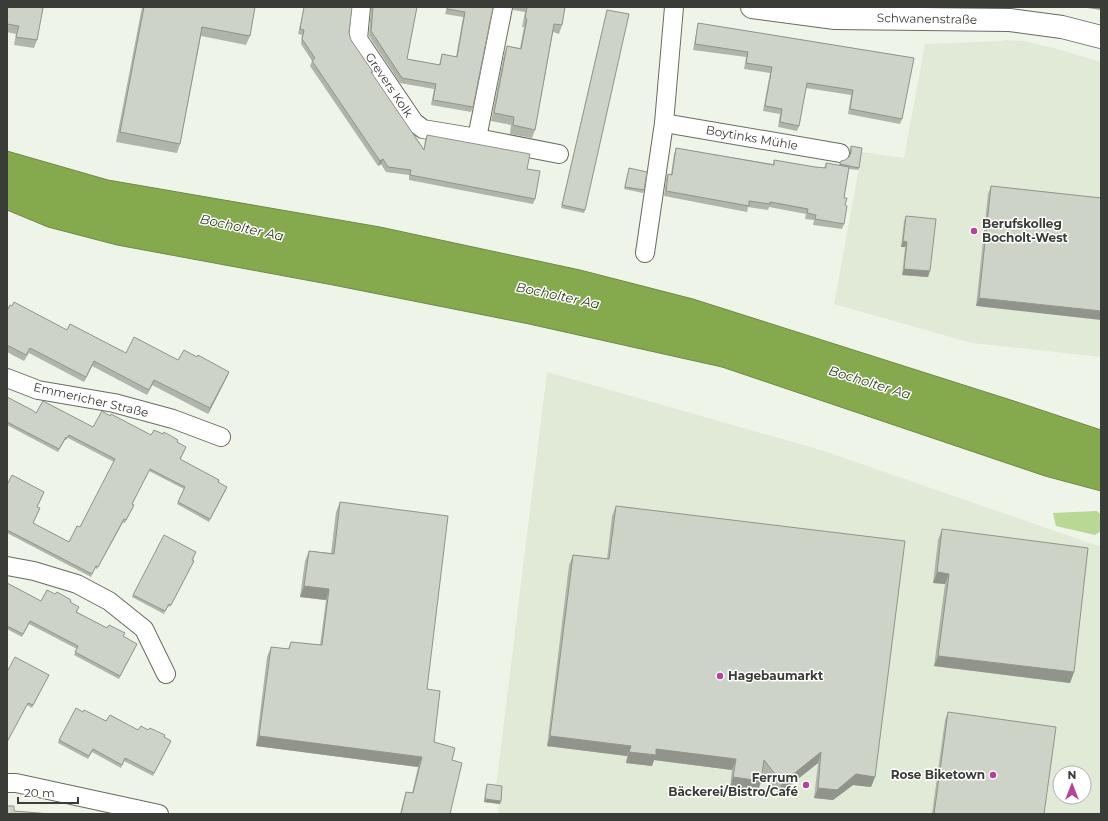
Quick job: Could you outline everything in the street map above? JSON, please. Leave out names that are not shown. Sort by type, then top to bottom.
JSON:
[{"type":"street","name":"Grevers Kolk","points":[[361,7],[358,39],[414,122],[423,129],[559,154]]},
{"type":"street","points":[[477,138],[503,7]]},
{"type":"street","points":[[646,253],[664,123],[674,7]]},
{"type":"street","name":"Schwanenstraße","points":[[752,7],[835,18],[1010,20],[1062,27],[1101,37]]},
{"type":"street","name":"Boytinks Mühle","points":[[664,123],[840,153]]},
{"type":"street","name":"Emmericher Straße","points":[[7,378],[38,390],[114,403],[173,419],[221,437]]},
{"type":"street","points":[[7,566],[34,571],[77,584],[109,601],[144,629],[166,674]]},
{"type":"street","points":[[7,783],[16,783],[159,814]]},
{"type":"shaded area","name":"Berufskolleg Bocholt-West","points":[[1004,40],[1025,41],[1101,62],[1101,357],[972,343],[834,304],[862,152],[904,158],[925,44]]},
{"type":"shaded area","points":[[547,372],[824,451],[1101,547],[1101,814],[498,814],[499,804],[484,802],[486,786],[496,787]]},
{"type":"shaded area","points":[[1097,511],[1101,515],[1101,531],[1095,535],[1056,526],[1053,513]]},
{"type":"water","name":"Bocholter Aa","points":[[7,151],[108,180],[380,227],[580,270],[693,299],[1101,430],[1101,491],[1045,476],[722,367],[529,324],[333,285],[117,245],[48,227],[7,210]]},
{"type":"building","points":[[7,7],[43,8],[37,40],[16,37],[19,26],[7,24]]},
{"type":"building","points":[[144,7],[255,7],[250,36],[202,27],[180,144],[120,132]]},
{"type":"building","points":[[304,7],[352,7],[349,33],[351,40],[424,150],[427,135],[530,154],[527,169],[540,171],[535,199],[410,175],[411,170],[388,167],[383,159],[380,161],[312,61],[315,58],[302,39],[304,30],[300,29]]},
{"type":"building","points":[[373,7],[417,7],[407,59],[440,65],[442,54],[457,57],[465,12],[447,9],[448,7],[493,7],[473,107],[433,100],[436,84],[402,78],[371,31]]},
{"type":"building","points":[[527,7],[565,7],[562,25],[554,24],[535,130],[513,125],[514,117],[494,113],[507,46],[521,49],[527,19],[525,18]]},
{"type":"building","points":[[607,10],[629,14],[585,210],[562,205]]},
{"type":"building","points":[[698,23],[914,58],[902,119],[850,109],[853,90],[807,83],[799,126],[780,122],[782,109],[765,106],[772,67],[746,63],[748,52],[695,44]]},
{"type":"building","points":[[851,146],[862,148],[859,168],[840,164],[841,161],[849,157]]},
{"type":"building","points":[[676,148],[774,165],[774,160],[815,167],[826,168],[826,163],[849,167],[844,198],[847,198],[845,205],[847,206],[844,224],[815,219],[816,215],[807,213],[808,209],[770,202],[770,204],[749,201],[749,206],[666,191],[668,174],[672,175]]},
{"type":"building","points":[[629,168],[647,172],[644,190],[625,187]]},
{"type":"building","points":[[991,186],[1101,198],[1101,311],[979,298]]},
{"type":"building","points":[[906,216],[936,219],[930,271],[904,269],[907,242],[903,241]]},
{"type":"building","points":[[14,302],[67,330],[70,324],[126,353],[134,337],[178,360],[184,350],[197,357],[198,355],[229,372],[210,408],[154,380],[149,390],[94,361],[86,377],[30,348],[26,355],[7,345],[7,311],[10,305],[12,306]]},
{"type":"building","points":[[7,397],[36,413],[43,401],[93,427],[102,411],[110,416],[111,414],[151,435],[154,430],[163,434],[164,432],[178,440],[177,442],[186,447],[180,459],[219,480],[218,482],[227,487],[210,519],[178,502],[185,487],[150,469],[132,504],[134,505],[126,520],[124,519],[98,567],[96,566],[92,574],[7,530],[7,485],[12,475],[44,492],[37,507],[40,508],[33,523],[69,542],[77,526],[80,527],[115,459],[69,435],[67,438],[66,437],[59,449],[7,422]]},
{"type":"building","points":[[340,502],[448,516],[427,689],[440,691],[434,742],[455,748],[452,760],[462,763],[450,814],[401,814],[406,792],[413,793],[422,757],[259,736],[271,647],[289,649],[291,642],[322,645],[329,589],[304,586],[309,551],[334,554]]},
{"type":"building","name":"Hagebaumarkt","points":[[616,506],[905,541],[875,777],[856,774],[837,790],[818,788],[821,752],[782,783],[764,760],[761,781],[733,777],[736,759],[656,749],[656,755],[629,752],[631,746],[550,736],[573,555],[609,559]]},
{"type":"building","points":[[942,529],[1088,548],[1074,672],[938,656],[949,574],[937,572]]},
{"type":"building","points":[[164,535],[196,552],[192,560],[194,561],[171,605],[169,604],[165,611],[133,595]]},
{"type":"building","points":[[7,583],[41,601],[47,590],[55,594],[57,592],[71,600],[70,602],[79,607],[76,612],[107,628],[109,625],[125,633],[123,636],[137,644],[120,676],[75,652],[78,646],[30,621],[23,634],[7,626]]},
{"type":"building","points":[[15,657],[49,675],[33,705],[28,703],[7,742],[7,672]]},
{"type":"building","points":[[76,708],[83,712],[84,710],[106,721],[110,715],[138,730],[141,726],[148,730],[150,728],[165,735],[164,737],[171,741],[154,773],[125,758],[122,765],[93,749],[89,756],[59,740]]},
{"type":"building","name":"Rose Biketown","points":[[948,712],[1056,727],[1044,814],[934,814]]},
{"type":"building","points":[[487,784],[502,786],[501,801],[485,799]]},
{"type":"building","points":[[7,806],[14,806],[14,811],[51,814],[7,814]]},
{"type":"place","name":"Berufskolleg Bocholt-West","points":[[974,231]]},
{"type":"place","name":"Hagebaumarkt","points":[[720,676]]},
{"type":"place","name":"Rose Biketown","points":[[993,775]]},
{"type":"place","name":"Ferrum Bäckerei/Bistro/Café","points":[[806,785]]}]
